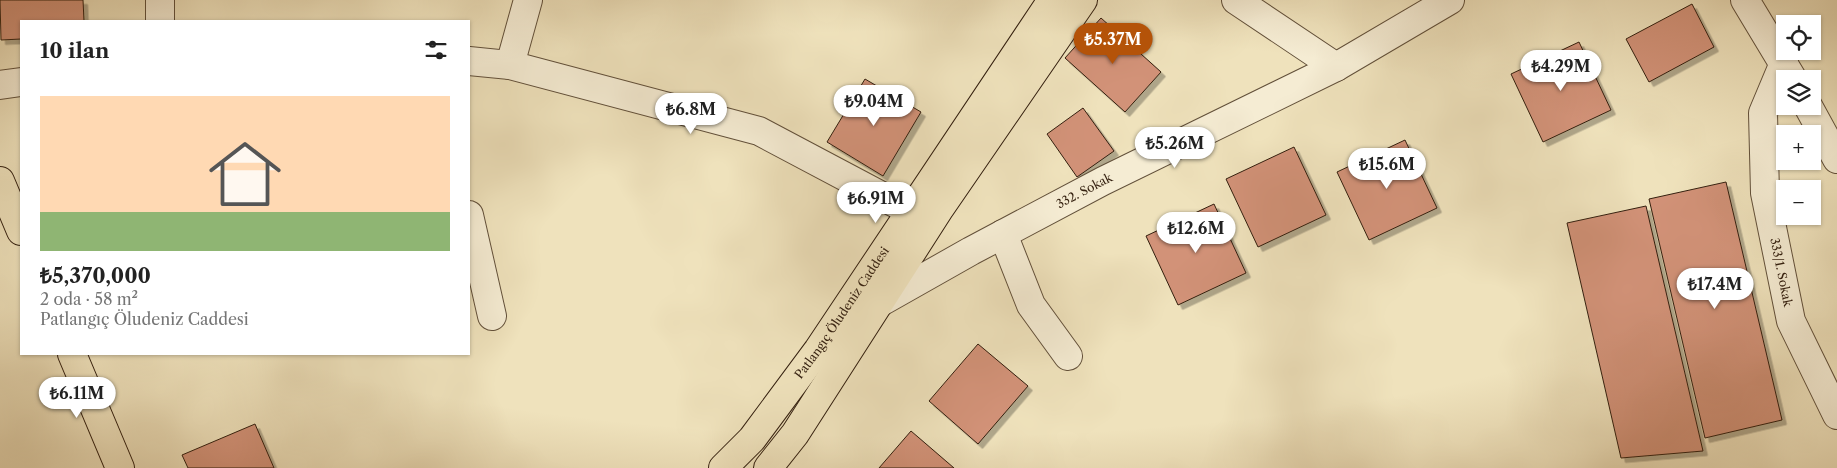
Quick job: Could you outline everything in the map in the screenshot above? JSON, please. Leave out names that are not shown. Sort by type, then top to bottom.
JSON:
[{"type":"main road","name":"Patlangıç Öludeniz Caddesi","points":[[723,468],[752,439],[818,350],[1052,0]]},
{"type":"main road","name":"Patlangıç Öludeniz Caddesi","points":[[768,468],[795,434],[940,208],[1083,0]]},
{"type":"main road","points":[[0,181],[20,230]]},
{"type":"main road","points":[[72,355],[120,468]]},
{"type":"street","points":[[160,0],[160,20]]},
{"type":"street","points":[[510,65],[528,0]]},
{"type":"street","points":[[1236,0],[1336,67]]},
{"type":"street","name":"332. Sokak","points":[[879,302],[1103,181],[1336,67],[1450,0]]},
{"type":"street","points":[[1745,0],[1787,70]]},
{"type":"street","points":[[470,61],[510,65],[759,132],[910,211]]},
{"type":"street","points":[[0,85],[20,82]]},
{"type":"street","name":"333/1. Sokak","points":[[1776,92],[1764,113],[1765,193],[1791,321],[1837,415]]},
{"type":"street","points":[[1813,115],[1837,159]]},
{"type":"street","points":[[470,219],[492,316]]},
{"type":"street","points":[[1003,234],[1031,305],[1068,356]]},
{"type":"building","points":[[0,0],[83,0],[84,20],[20,20],[20,39],[1,40]]},
{"type":"building","points":[[1692,4],[1714,47],[1649,82],[1626,39]]},
{"type":"building","points":[[1101,18],[1161,72],[1125,112],[1065,58]]},
{"type":"building","points":[[1579,42],[1611,110],[1543,142],[1511,74]]},
{"type":"building","points":[[865,79],[921,112],[883,176],[827,142]]},
{"type":"building","points":[[1083,108],[1114,151],[1077,177],[1047,134]]},
{"type":"building","points":[[1405,140],[1437,208],[1369,240],[1337,172]]},
{"type":"building","points":[[1294,147],[1326,215],[1258,247],[1226,179]]},
{"type":"building","points":[[1726,182],[1782,420],[1705,438],[1649,199]]},
{"type":"building","points":[[1214,204],[1246,273],[1178,305],[1146,236]]},
{"type":"building","points":[[1646,206],[1703,451],[1621,458],[1567,223]]},
{"type":"building","points":[[978,344],[1028,386],[978,444],[929,401]]},
{"type":"building","points":[[255,424],[274,468],[188,468],[182,455]]},
{"type":"building","points":[[911,431],[954,468],[879,468]]}]
